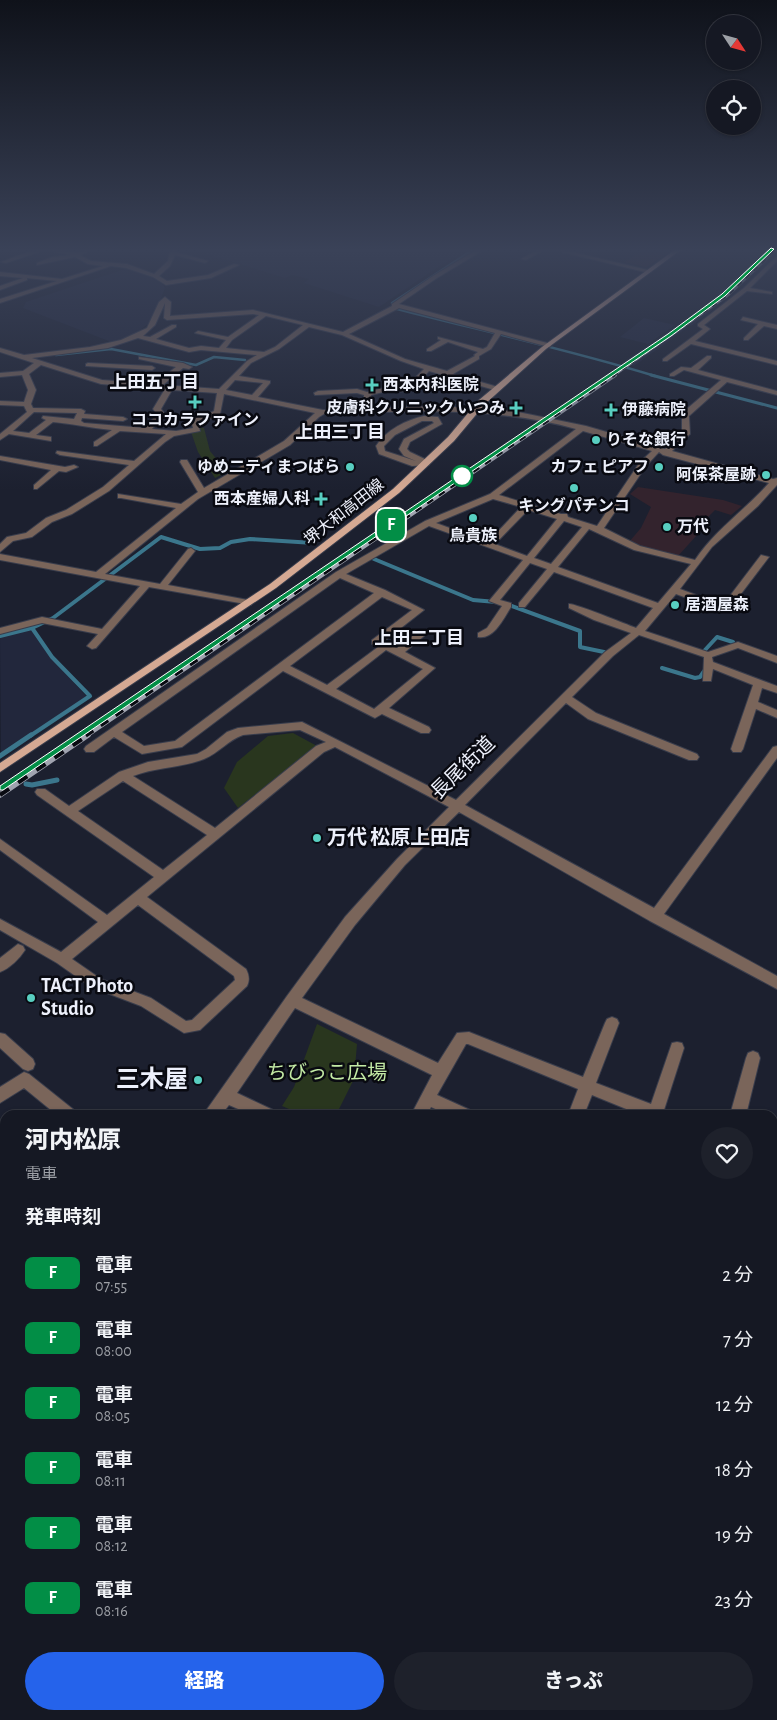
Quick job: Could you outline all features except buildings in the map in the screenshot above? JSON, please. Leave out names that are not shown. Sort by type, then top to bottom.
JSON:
[{"type":"main road","name":"堺大和高田線","points":[[0,768],[248,603],[391,495],[451,438],[495,389],[570,329]]},
{"type":"street","points":[[6,360],[107,346],[137,336],[147,329]]},
{"type":"street","points":[[150,340],[168,329]]},
{"type":"street","points":[[221,350],[229,342],[229,338],[241,329]]},
{"type":"street","points":[[0,404],[29,410],[81,411],[79,419],[82,425],[148,429],[176,433],[195,430],[194,419],[215,414],[221,391],[249,362],[277,348],[302,329]]},
{"type":"street","points":[[327,329],[344,334],[403,360],[495,389]]},
{"type":"street","points":[[344,334],[353,329]]},
{"type":"street","points":[[481,329],[547,346]]},
{"type":"street","points":[[665,360],[707,329]]},
{"type":"street","points":[[746,339],[756,329]]},
{"type":"street","points":[[198,332],[229,338]]},
{"type":"street","points":[[447,374],[489,348],[498,334]]},
{"type":"street","points":[[137,336],[189,350],[201,348],[264,354]]},
{"type":"street","points":[[429,350],[443,339],[479,355]]},
{"type":"street","points":[[690,342],[777,363]]},
{"type":"street","points":[[0,350],[112,384],[221,391],[323,412],[476,410],[513,413],[583,428],[666,453],[776,482]]},
{"type":"street","points":[[71,373],[94,362],[79,357]]},
{"type":"street","points":[[692,371],[709,357]]},
{"type":"street","points":[[141,358],[186,366],[165,378],[158,387]]},
{"type":"street","points":[[144,386],[151,379],[152,368],[156,360]]},
{"type":"street","points":[[0,375],[25,373],[39,363]]},
{"type":"street","points":[[88,365],[152,368]]},
{"type":"street","points":[[318,393],[357,391],[367,394],[383,390],[408,389],[428,368]]},
{"type":"street","points":[[672,375],[683,368],[777,393]]},
{"type":"street","points":[[0,438],[9,432],[29,410],[32,390],[25,373]]},
{"type":"street","points":[[235,378],[268,382],[254,398]]},
{"type":"street","points":[[666,453],[686,434],[685,415],[726,380]]},
{"type":"street","points":[[148,429],[161,414],[157,409],[170,387]]},
{"type":"street","points":[[367,394],[370,410]]},
{"type":"street","points":[[29,410],[51,420],[122,419]]},
{"type":"street","points":[[98,576],[202,492],[287,443],[316,415],[323,412]]},
{"type":"street","points":[[424,418],[435,419],[438,425],[408,441],[403,447],[407,454],[426,462],[412,464],[388,456],[381,451],[380,445],[414,421],[424,418]]},
{"type":"street","points":[[31,435],[51,420]]},
{"type":"street","points":[[97,444],[119,428]]},
{"type":"street","points":[[90,748],[339,574],[428,523],[493,496],[583,428]]},
{"type":"street","points":[[9,432],[48,438]]},
{"type":"street","points":[[0,549],[10,539],[25,537],[49,520],[69,512],[112,484],[162,440],[176,433]]},
{"type":"street","points":[[600,529],[643,464],[657,450]]},
{"type":"street","points":[[60,453],[134,463]]},
{"type":"street","points":[[0,458],[66,470],[74,467]]},
{"type":"street","points":[[184,462],[202,492]]},
{"type":"street","points":[[37,487],[58,468]]},
{"type":"street","name":"長尾街道","points":[[215,1110],[227,1096],[292,1000],[350,922],[401,862],[456,805],[568,698],[609,654],[639,631],[715,540],[776,482]]},
{"type":"street","points":[[121,496],[183,507]]},
{"type":"street","points":[[493,496],[564,516],[600,529],[636,548],[697,563]]},
{"type":"street","points":[[490,546],[527,506]]},
{"type":"street","points":[[482,635],[490,630],[508,605],[494,601],[564,516]]},
{"type":"street","points":[[428,523],[659,608]]},
{"type":"street","points":[[522,605],[588,525]]},
{"type":"street","points":[[161,588],[191,551]]},
{"type":"street","points":[[0,557],[248,603]]},
{"type":"street","points":[[674,590],[725,609],[764,557]]},
{"type":"street","points":[[282,666],[375,714],[430,668],[376,642],[419,610],[339,574]]},
{"type":"street","points":[[92,646],[146,585]]},
{"type":"street","points":[[114,732],[142,750],[178,744],[382,592]]},
{"type":"street","points":[[572,606],[597,618],[639,631],[777,690]]},
{"type":"street","points":[[0,630],[42,620],[104,632]]},
{"type":"street","points":[[399,652],[419,636]]},
{"type":"street","points":[[708,660],[738,645],[777,660]]},
{"type":"street","points":[[328,690],[385,646]]},
{"type":"street","points":[[707,679],[708,660]]},
{"type":"street","points":[[737,749],[759,683]]},
{"type":"street","points":[[568,698],[592,716],[692,757]]},
{"type":"street","points":[[752,704],[777,714]]},
{"type":"street","points":[[382,709],[425,730]]},
{"type":"street","points":[[70,811],[123,775],[148,766],[199,757],[210,752],[231,735],[242,731],[302,726],[456,805],[777,983]]},
{"type":"street","points":[[62,959],[324,746],[338,744]]},
{"type":"street","points":[[655,917],[777,750]]},
{"type":"street","points":[[123,775],[215,834]]},
{"type":"street","points":[[41,792],[163,876]]},
{"type":"street","points":[[0,844],[107,922]]},
{"type":"street","points":[[0,924],[62,959],[96,983],[146,1002],[184,1027],[195,1026],[242,982],[241,973],[137,897]]},
{"type":"street","points":[[0,966],[18,950]]},
{"type":"street","points":[[292,1000],[441,1072]]},
{"type":"street","points":[[578,1110],[612,1023]]},
{"type":"street","points":[[422,1110],[441,1072],[462,1038],[469,1038],[647,1110]]},
{"type":"street","points":[[0,1039],[28,1064]]},
{"type":"street","points":[[658,1110],[677,1048]]},
{"type":"street","points":[[739,1110],[753,1058]]},
{"type":"street","points":[[0,1096],[24,1078],[63,1110]]},
{"type":"street","points":[[227,1096],[257,1110]]},
{"type":"street","points":[[428,1098],[454,1110]]},
{"type":"shaded area","points":[[78,329],[141,329],[129,338],[114,343]]},
{"type":"shaded area","points":[[630,329],[669,329],[648,344],[620,337]]},
{"type":"shaded area","points":[[672,329],[685,329],[634,366],[622,363]]},
{"type":"shaded area","points":[[638,487],[723,500],[742,506],[731,515],[715,510],[703,522],[707,524],[678,556],[644,548],[629,542],[641,528],[651,507],[630,494]]},
{"type":"shaded area","points":[[31,630],[50,657],[87,697],[1,755],[0,637]]},
{"type":"green space","points":[[199,427],[204,428],[210,451],[227,472],[215,478],[198,452],[191,432],[200,430]]},
{"type":"green space","points":[[293,733],[317,746],[238,808],[224,788],[237,762],[268,736]]},
{"type":"green space","name":"ちびっこ広場","points":[[317,1024],[357,1044],[354,1079],[338,1110],[291,1110],[282,1106],[294,1087]]},
{"type":"waterway","points":[[479,329],[655,376]]},
{"type":"waterway","points":[[51,353],[56,355],[111,349],[196,365],[214,357],[245,360]]},
{"type":"waterway","points":[[651,375],[777,408]]},
{"type":"waterway","points":[[32,628],[53,618],[161,537],[200,549],[220,548],[231,542],[250,539],[314,543]]},
{"type":"waterway","points":[[374,559],[473,600],[496,602]]},
{"type":"waterway","points":[[506,604],[580,631],[580,647],[604,652]]},
{"type":"waterway","points":[[0,636],[32,628]]},
{"type":"waterway","points":[[30,736],[90,696],[52,657],[32,628]]},
{"type":"waterway","points":[[705,650],[717,637],[733,642]]},
{"type":"waterway","points":[[662,668],[695,678],[700,677],[707,667]]},
{"type":"waterway","points":[[0,756],[31,735]]},
{"type":"waterway","points":[[26,784],[32,785],[57,780]]},
{"type":"railway","points":[[613,376],[680,329]]},
{"type":"railway","points":[[381,535],[615,375]]},
{"type":"railway","points":[[86,736],[382,534]]},
{"type":"railway","points":[[0,795],[88,735]]},
{"type":"train","name":"F","points":[[0,788],[677,329]]},
{"type":"place","name":"西本内科医院","points":[[372,385]]},
{"type":"place","name":"ココカラファイン","points":[[195,402]]},
{"type":"place","name":"皮膚科クリニック いつみ","points":[[516,408]]},
{"type":"place","name":"伊藤病院","points":[[611,410]]},
{"type":"place","name":"りそな銀行","points":[[596,440]]},
{"type":"place","name":"ゆめ二ティまつばら","points":[[350,467]]},
{"type":"place","name":"カフェ ピアフ","points":[[659,467]]},
{"type":"place","name":"阿保茶屋跡","points":[[766,475]]},
{"type":"place","name":"キングパチンコ","points":[[574,488]]},
{"type":"place","name":"西本産婦人科","points":[[321,499]]},
{"type":"place","name":"鳥貴族","points":[[473,518]]},
{"type":"place","name":"万代","points":[[667,527]]},
{"type":"place","name":"居酒屋森","points":[[675,605]]},
{"type":"place","name":"万代 松原上田店","points":[[317,838]]},
{"type":"place","name":"TACT Photo Studio","points":[[31,998]]},
{"type":"place","name":"三木屋","points":[[198,1080]]},
{"type":"district","name":"上田五丁目","points":[[154,383]]},
{"type":"district","name":"上田三丁目","points":[[340,433]]},
{"type":"district","name":"上田二丁目","points":[[419,639]]}]
